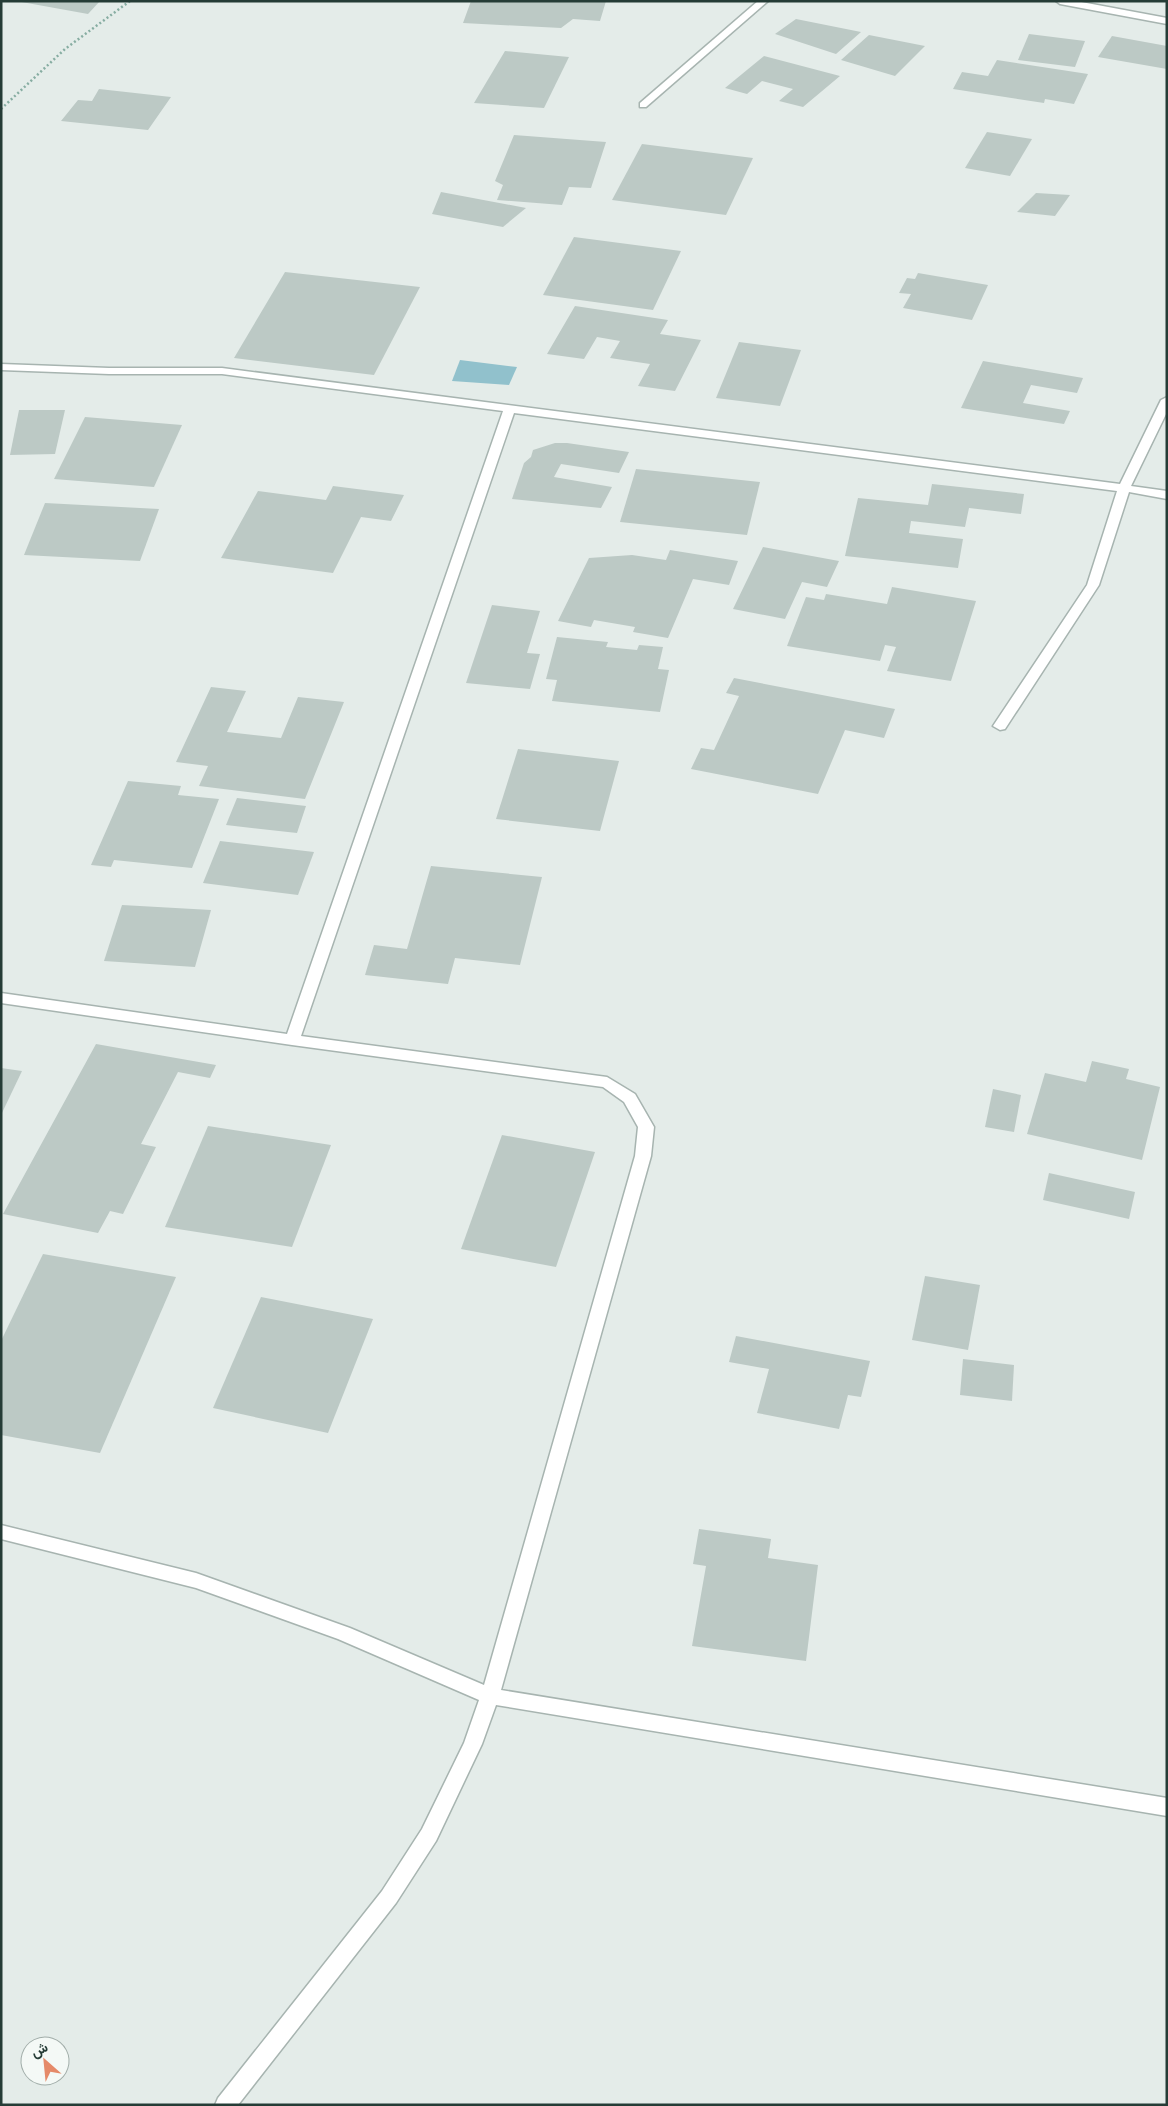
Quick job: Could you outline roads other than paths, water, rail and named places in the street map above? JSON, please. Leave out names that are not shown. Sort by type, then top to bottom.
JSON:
[{"type":"street","points":[[643,105],[764,1]]},
{"type":"street","points":[[1060,1],[1167,21]]},
{"type":"street","points":[[1,367],[110,371],[222,371],[1167,495]]},
{"type":"street","points":[[1000,726],[1092,585],[1124,488],[1167,400]]},
{"type":"street","points":[[292,1040],[509,410]]},
{"type":"street","points":[[1,998],[292,1040],[607,1082],[630,1098],[646,1127],[643,1156],[490,1696],[473,1744],[430,1834],[390,1897],[225,2105]]},
{"type":"street","points":[[1,1532],[196,1580],[344,1634],[490,1696],[1167,1807]]},
{"type":"water","points":[[460,360],[517,367],[509,385],[452,381]]}]
